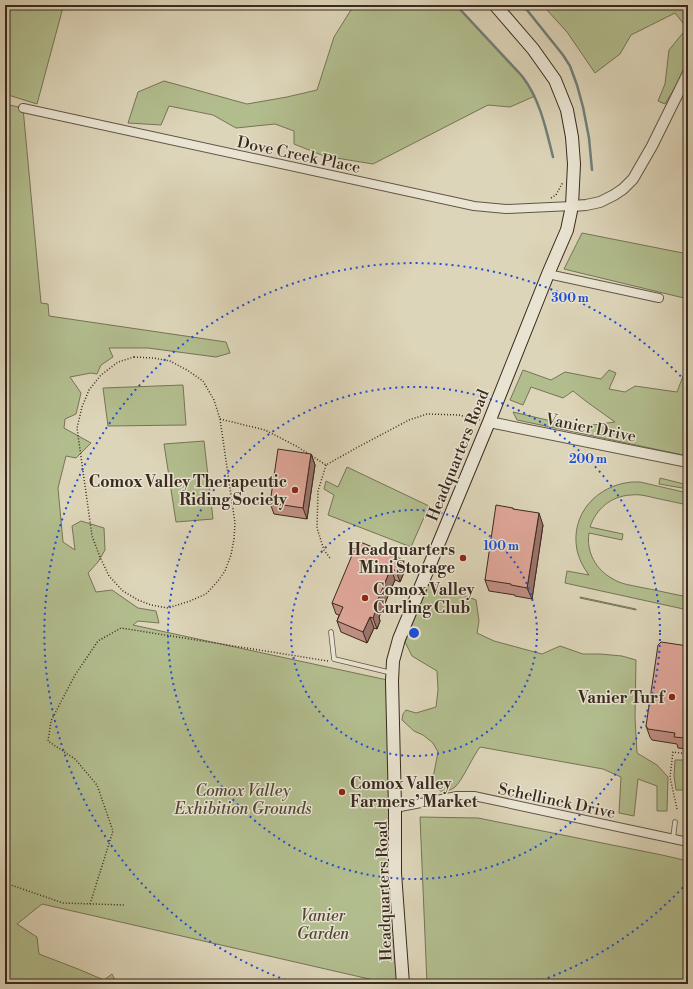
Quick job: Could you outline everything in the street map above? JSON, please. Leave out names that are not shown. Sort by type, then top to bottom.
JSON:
[{"type":"main road","name":"Headquarters Road","points":[[403,984],[395,873],[393,661],[398,639],[489,422],[567,230],[572,206],[574,164],[572,137],[567,110],[555,80],[533,49],[495,5]]},
{"type":"street","points":[[572,206],[600,202],[623,189],[633,179],[652,146],[688,73]]},
{"type":"street","name":"Dove Creek Place","points":[[23,108],[474,206],[506,209],[572,206]]},
{"type":"street","points":[[548,274],[659,298]]},
{"type":"street","name":"Vanier Drive","points":[[489,422],[688,462]]},
{"type":"street","name":"Schellinck Drive","points":[[395,808],[457,796],[474,796],[688,842]]},
{"type":"lane","points":[[331,632],[334,659],[392,673]]},
{"type":"lane","points":[[673,839],[675,822]]},
{"type":"path","points":[[540,208],[546,201],[556,195],[563,182]]},
{"type":"path","points":[[134,357],[170,361],[203,381],[214,400],[220,419],[235,523],[231,555],[225,571],[206,594],[190,601],[168,608],[151,605],[138,600],[123,591],[109,576],[92,536],[78,428],[82,407],[89,390],[101,375],[118,362],[134,357]]},
{"type":"path","points":[[330,558],[324,550],[317,528],[318,491],[326,465],[410,420],[427,414],[458,414],[489,422]]},
{"type":"path","points":[[220,419],[265,430],[296,446],[326,465]]},
{"type":"path","points":[[90,904],[113,831],[97,785],[75,759],[48,742],[51,721],[75,675],[98,641],[121,628],[330,662]]},
{"type":"path","points":[[677,809],[670,777],[673,752],[688,754]]},
{"type":"path","points":[[5,888],[8,884],[63,903],[124,905]]},
{"type":"green space","points":[[5,5],[63,5],[37,104],[5,94]]},
{"type":"green space","points":[[354,5],[456,5],[522,76],[535,96],[510,107],[488,105],[373,164],[324,156],[294,144],[294,131],[275,124],[236,128],[213,115],[169,106],[161,125],[128,123],[138,92],[164,81],[247,104],[317,90],[334,37]]},
{"type":"green space","points":[[550,5],[688,5],[688,66],[665,104],[658,101],[665,84],[669,50],[687,28],[675,13],[631,35],[620,54],[595,73],[567,32],[547,10]]},
{"type":"green space","name":"Comox Valley Exhibition Grounds","points":[[5,104],[23,108],[41,303],[48,304],[49,316],[226,342],[230,353],[216,357],[148,348],[109,348],[113,357],[101,365],[97,374],[91,373],[70,377],[81,393],[76,414],[65,419],[64,428],[91,443],[76,458],[66,456],[58,488],[63,542],[75,550],[72,526],[81,521],[104,528],[105,550],[98,562],[88,573],[96,592],[112,590],[138,608],[156,611],[159,623],[138,621],[133,625],[392,681],[403,984],[391,984],[42,904],[17,924],[37,937],[39,954],[104,980],[112,974],[117,984],[5,984]]},
{"type":"green space","points":[[582,233],[688,254],[688,299],[564,269]]},
{"type":"green space","points":[[688,363],[688,456],[517,420],[513,412],[577,427],[615,422],[573,391],[563,398],[531,387],[523,405],[510,400],[523,370],[551,380],[565,372],[601,379],[609,370],[616,373],[609,389],[625,392],[635,386],[677,392]]},
{"type":"green space","points":[[183,385],[186,425],[108,426],[103,388]]},
{"type":"green space","points":[[204,441],[213,519],[176,522],[164,444]]},
{"type":"green space","points":[[347,467],[429,506],[411,547],[328,515],[334,495],[324,489],[326,481],[338,487]]},
{"type":"green space","points":[[660,478],[688,485],[688,489],[659,484]]},
{"type":"green space","points":[[640,482],[688,493],[688,505],[637,495],[624,496],[611,501],[600,509],[590,527],[623,534],[622,540],[589,533],[588,540],[591,554],[597,566],[602,571],[619,582],[688,597],[688,610],[565,583],[567,571],[589,575],[579,557],[577,550],[576,537],[582,513],[597,495],[619,484]]},
{"type":"green space","points":[[429,582],[476,600],[479,621],[477,633],[494,641],[542,654],[560,646],[583,654],[622,656],[636,660],[635,718],[637,753],[657,765],[668,777],[667,811],[657,811],[657,786],[638,779],[634,816],[619,813],[621,777],[603,769],[480,747],[458,784],[446,791],[440,791],[433,778],[438,752],[433,743],[423,735],[414,731],[402,720],[403,714],[406,710],[416,713],[436,707],[438,690],[437,671],[412,656],[405,642]]},
{"type":"green space","points":[[580,598],[636,609],[636,610]]},
{"type":"green space","points":[[675,760],[688,760],[688,790],[676,790],[674,776]]},
{"type":"green space","points":[[420,817],[478,818],[688,861],[688,984],[427,984]]},
{"type":"building","name":"Comox Valley Therapeutic Riding Society","points":[[278,449],[311,454],[303,508],[270,503]]},
{"type":"building","points":[[496,505],[539,513],[527,588],[485,580]]},
{"type":"building","name":"Comox Valley Curling Club","points":[[358,541],[401,559],[396,571],[391,568],[374,609],[376,610],[373,618],[370,617],[363,632],[337,621],[343,607],[332,603]]},
{"type":"building","name":"Vanier Turf","points":[[661,642],[688,646],[688,735],[685,735],[685,738],[674,737],[675,733],[648,729],[646,726],[658,645]]},
{"type":"waterway","points":[[456,5],[522,76],[528,85],[542,115],[553,157]]},
{"type":"waterway","points":[[523,5],[570,66],[583,107],[589,138],[592,170]]},
{"type":"place","name":"Comox Valley Therapeutic Riding Society","points":[[295,490]]},
{"type":"place","name":"Headquarters Mini Storage","points":[[463,558]]},
{"type":"place","name":"Comox Valley Curling Club","points":[[365,598]]},
{"type":"place","name":"Vanier Turf","points":[[672,697]]},
{"type":"place","name":"Comox Valley Farmers’ Market","points":[[342,792]]},
{"type":"park label","name":"Vanier Garden","points":[[323,924]]}]
